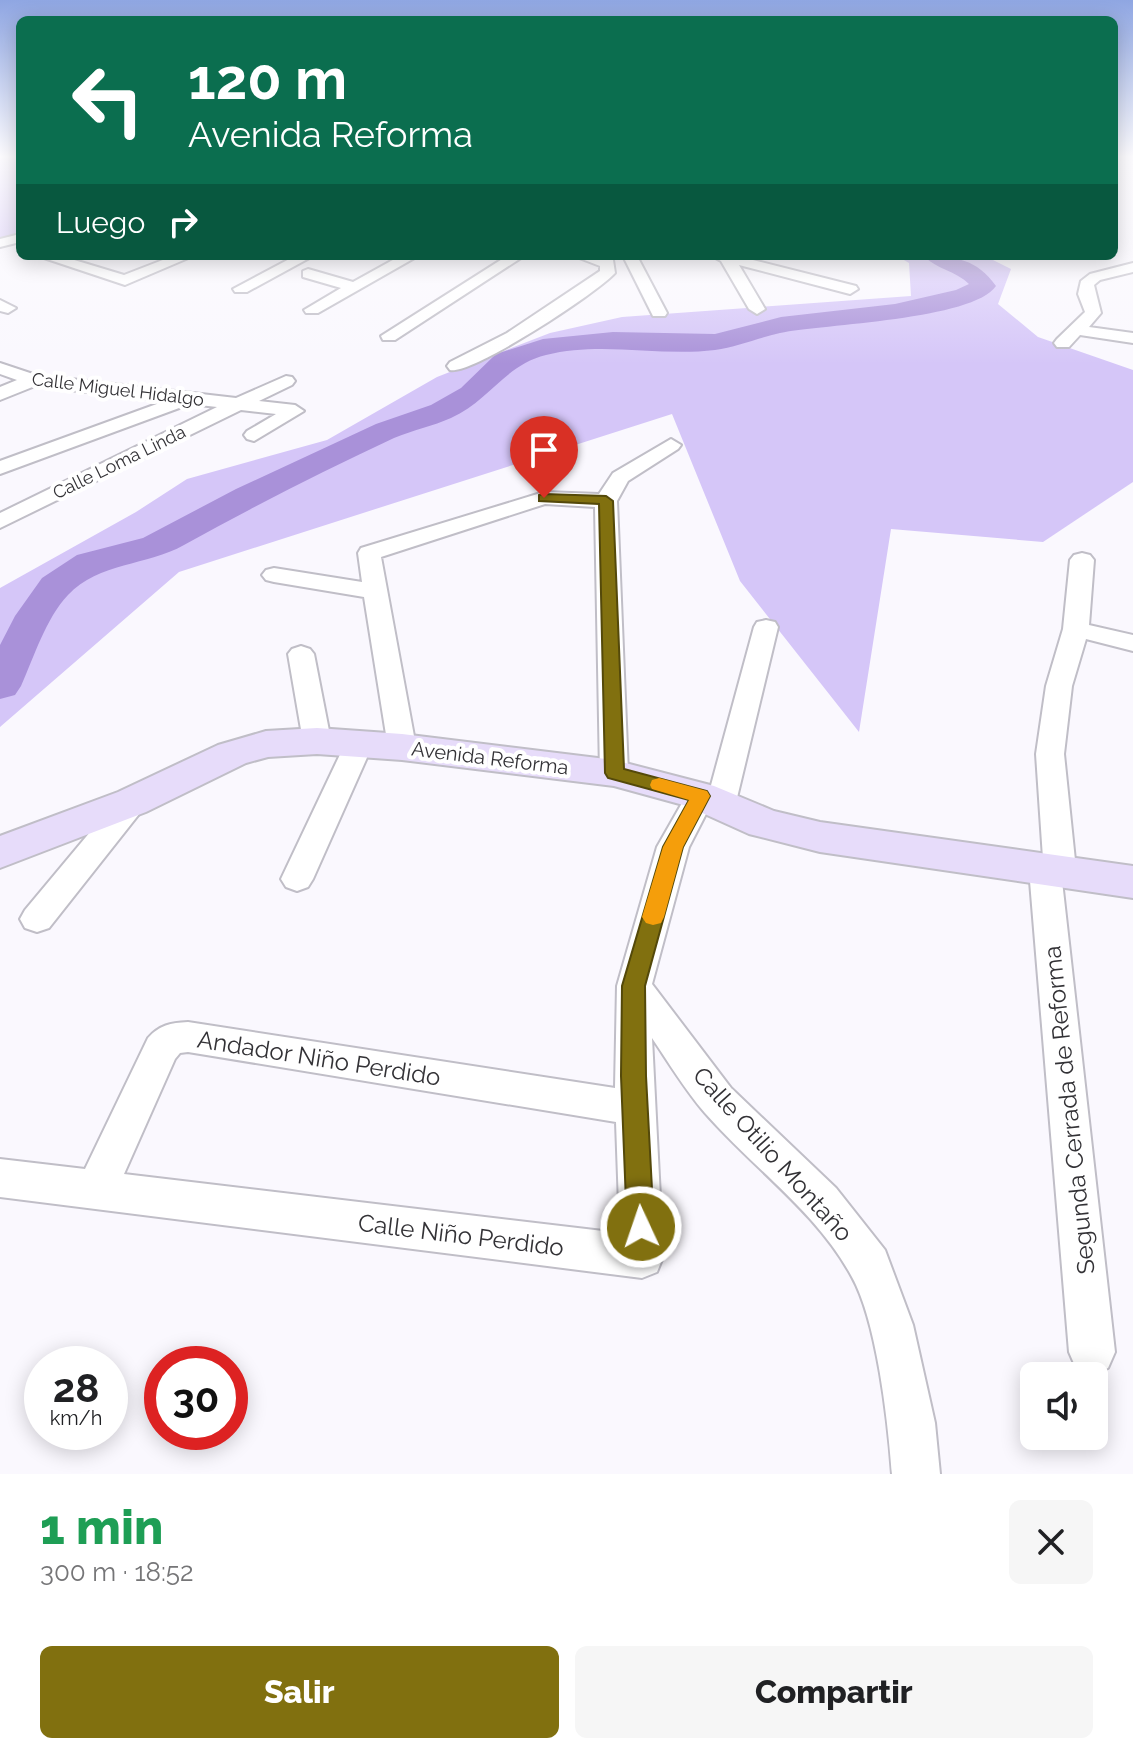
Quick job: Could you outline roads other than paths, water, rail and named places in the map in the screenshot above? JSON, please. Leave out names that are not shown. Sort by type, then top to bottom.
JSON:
[{"type":"street","points":[[64,260],[125,280],[176,260]]},
{"type":"street","points":[[241,289],[298,260]]},
{"type":"street","points":[[312,310],[404,260]]},
{"type":"street","points":[[389,336],[511,260]]},
{"type":"street","points":[[456,366],[513,337],[607,273],[608,263],[596,260]]},
{"type":"street","points":[[632,260],[659,313]]},
{"type":"street","points":[[725,260],[757,309]]},
{"type":"street","points":[[736,260],[850,289]]},
{"type":"street","points":[[762,266],[784,260]]},
{"type":"street","points":[[1063,343],[1093,313],[1086,284],[1095,277],[1133,267]]},
{"type":"street","points":[[308,274],[355,287]]},
{"type":"street","points":[[1077,330],[1133,338]]},
{"type":"street","name":"Calle Miguel Hidalgo","points":[[0,368],[33,380],[295,411],[254,435]]},
{"type":"street","points":[[0,394],[33,380]]},
{"type":"street","name":"Calle Loma Linda","points":[[0,521],[286,381]]},
{"type":"street","points":[[0,468],[191,398]]},
{"type":"street","points":[[614,773],[606,501],[620,477],[671,445]]},
{"type":"street","points":[[402,747],[369,553],[544,498],[606,501]]},
{"type":"street","name":"Segunda Cerrada de Reforma","points":[[1082,560],[1076,629],[1059,686],[1050,754],[1052,870],[1092,1352]]},
{"type":"street","points":[[274,575],[374,591]]},
{"type":"street","name":"Calle Niño Perdido","points":[[0,1178],[642,1257],[635,1108],[634,986],[673,847],[710,801],[766,627]]},
{"type":"street","points":[[1076,629],[1133,643]]},
{"type":"street","points":[[301,654],[317,741]]},
{"type":"street","name":"Avenida Reforma","points":[[0,853],[132,802],[232,754],[266,744],[317,741],[402,747],[614,773],[710,801],[764,824],[820,837],[1133,882]]},
{"type":"street","points":[[297,879],[359,744]]},
{"type":"street","points":[[37,919],[132,802]]},
{"type":"street","name":"Calle Otilio Montaño","points":[[634,986],[718,1100],[822,1202],[870,1265],[891,1325],[912,1423],[916,1474]]},
{"type":"street","name":"Andador Niño Perdido","points":[[96,1190],[161,1049],[171,1038],[188,1037],[635,1108]]},
{"type":"waterway","points":[[0,686],[34,616],[55,586],[90,563],[156,546],[248,496],[387,430],[442,411],[471,394],[506,360],[543,347],[613,340],[715,342],[781,325],[895,312],[964,296],[984,286],[968,270],[945,260]]}]
